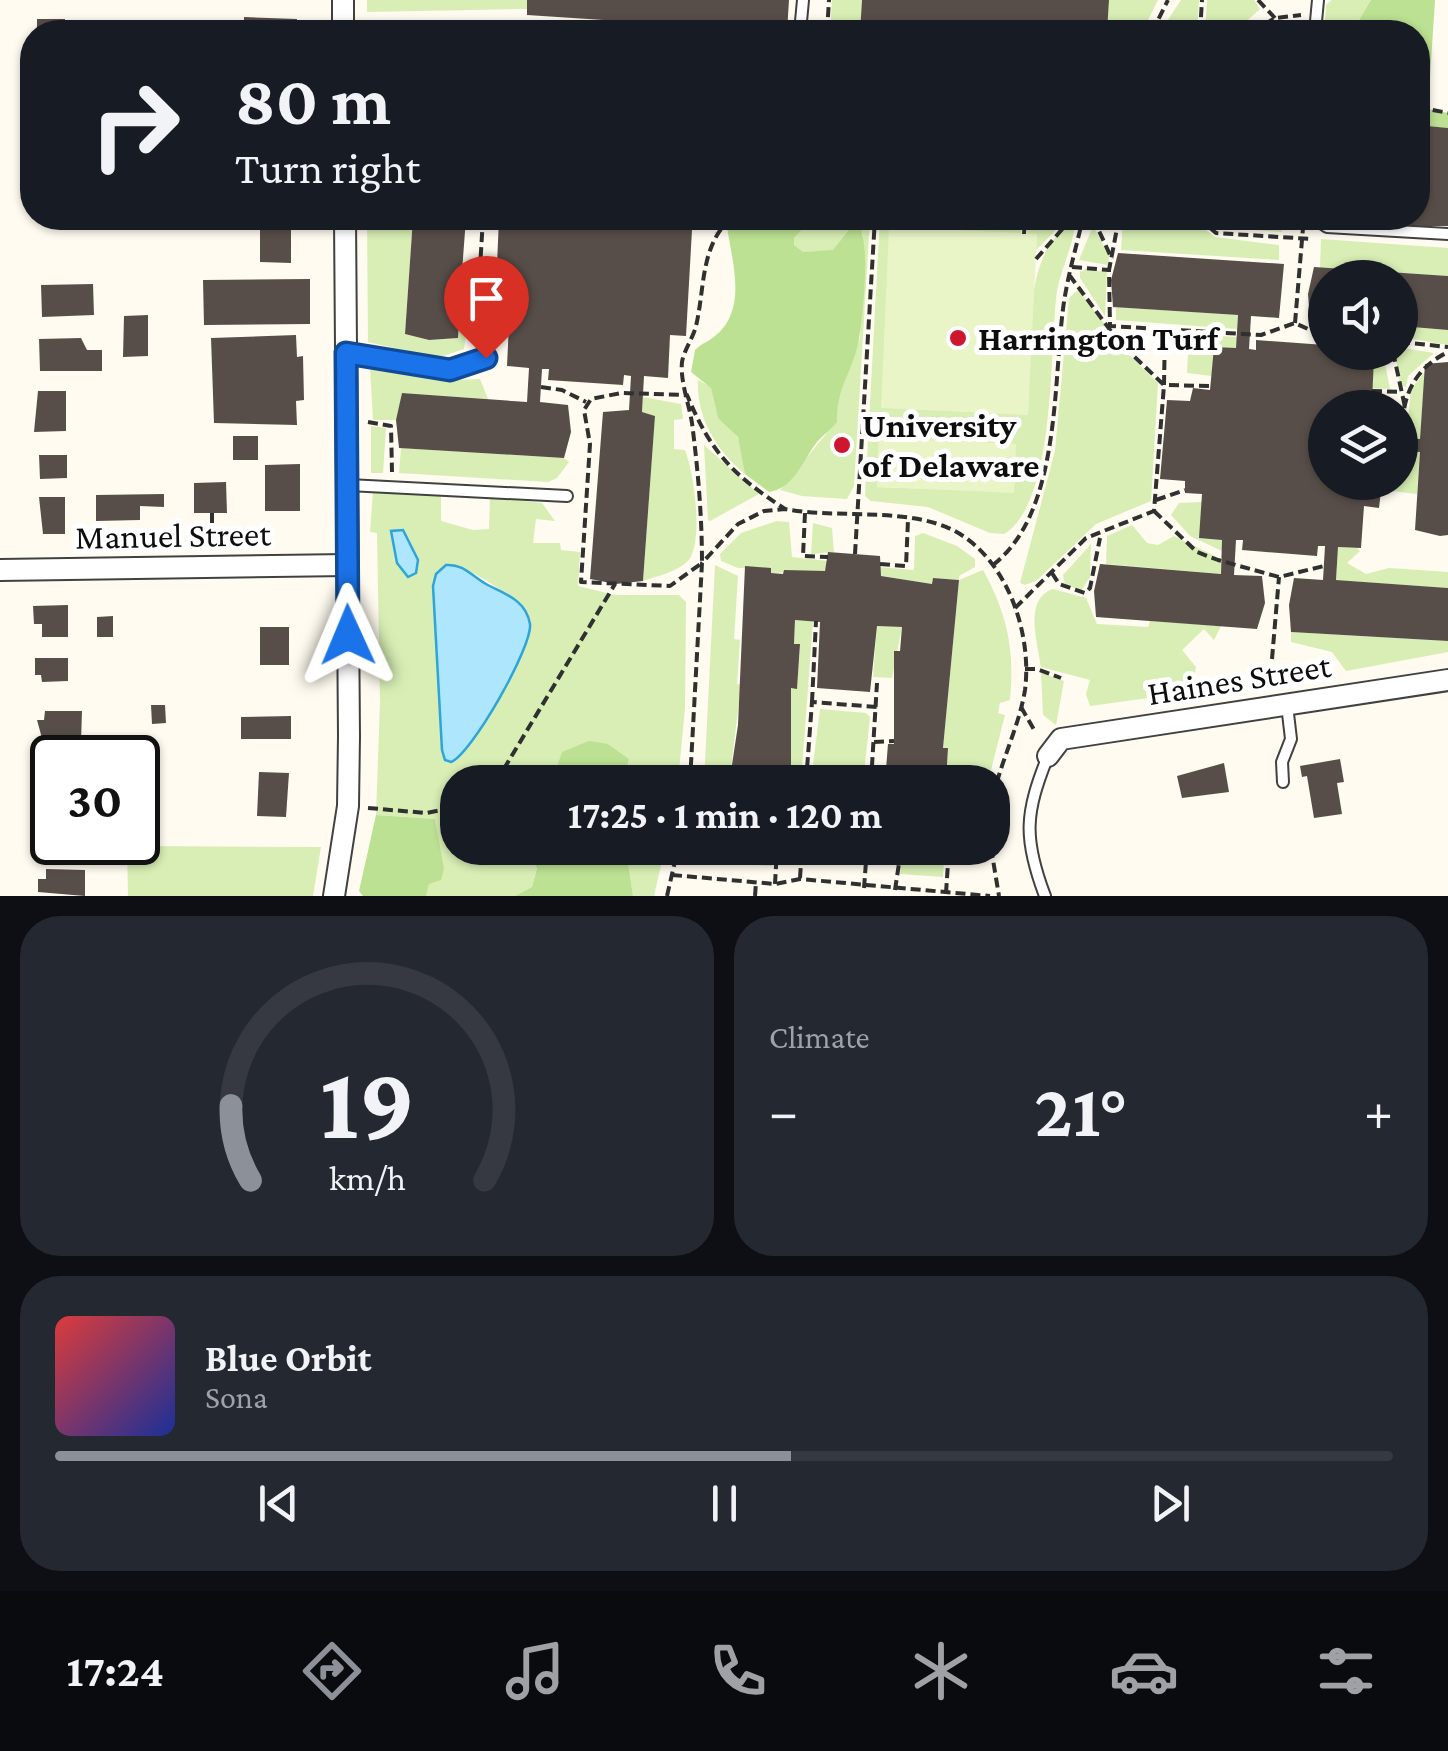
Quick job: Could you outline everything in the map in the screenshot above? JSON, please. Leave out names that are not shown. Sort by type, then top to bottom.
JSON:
[{"type":"street","points":[[334,896],[348,806],[345,230]]},
{"type":"street","name":"Manuel Street","points":[[0,570],[348,565]]},
{"type":"street","name":"Haines Street","points":[[1050,753],[1061,740],[1448,680]]},
{"type":"lane","points":[[1379,230],[1448,234]]},
{"type":"lane","points":[[346,353],[435,369],[462,368],[486,358],[481,320]]},
{"type":"lane","points":[[348,485],[567,496]]},
{"type":"lane","points":[[1283,782],[1282,762],[1291,739],[1287,705]]},
{"type":"lane","points":[[1045,896],[1029,847],[1027,818],[1050,753]]},
{"type":"path","points":[[1258,0],[1275,18]]},
{"type":"path","points":[[1272,20],[1294,18],[1317,4]]},
{"type":"path","points":[[481,320],[478,280],[482,230]]},
{"type":"path","points":[[691,765],[702,563],[697,462],[682,360],[694,330],[716,230]]},
{"type":"path","points":[[716,234],[720,230]]},
{"type":"path","points":[[855,554],[874,230]]},
{"type":"path","points":[[1024,230],[1024,234]]},
{"type":"path","points":[[1036,260],[1062,230]]},
{"type":"path","points":[[993,564],[1023,534],[1041,484],[1070,276],[1080,230]]},
{"type":"path","points":[[1099,230],[1112,259]]},
{"type":"path","points":[[1110,326],[1110,270],[1117,230]]},
{"type":"path","points":[[1296,323],[1303,230]]},
{"type":"path","points":[[1072,266],[1110,270]]},
{"type":"path","points":[[1070,276],[1119,342],[1164,385],[1211,386]]},
{"type":"path","points":[[1110,326],[1261,335],[1296,323],[1308,329]]},
{"type":"path","points":[[1154,511],[1165,330]]},
{"type":"path","points":[[1418,345],[1448,350]]},
{"type":"path","points":[[1409,390],[1424,364],[1448,350]]},
{"type":"path","points":[[541,387],[562,390],[586,402],[621,393],[687,395]]},
{"type":"path","points":[[687,395],[723,462],[784,509]]},
{"type":"path","points":[[586,402],[590,444],[581,582],[670,586],[702,563],[738,524],[764,511],[784,509],[908,520],[952,530],[993,564],[1014,609],[1026,670],[1021,707],[1000,765]]},
{"type":"path","points":[[347,427],[366,422],[391,426],[393,487]]},
{"type":"path","points":[[1156,500],[1185,490]]},
{"type":"path","points":[[1014,609],[1086,538],[1100,536],[1118,522],[1154,511]]},
{"type":"path","points":[[1154,511],[1197,552],[1279,576],[1324,566]]},
{"type":"path","points":[[212,513],[212,546]]},
{"type":"path","points":[[804,513],[803,556],[828,558]]},
{"type":"path","points":[[880,564],[906,566],[908,520]]},
{"type":"path","points":[[1052,572],[1059,584],[1085,593],[1090,588],[1100,536]]},
{"type":"path","points":[[1272,659],[1279,576]]},
{"type":"path","points":[[506,765],[615,584]]},
{"type":"path","points":[[807,765],[816,621]]},
{"type":"path","points":[[1026,670],[1037,668],[1062,678]]},
{"type":"path","points":[[872,765],[877,683]]},
{"type":"path","points":[[812,702],[877,706]]},
{"type":"path","points":[[1021,707],[1050,753]]},
{"type":"path","points":[[874,742],[894,741]]},
{"type":"path","points":[[348,806],[426,813],[440,810]]},
{"type":"path","points":[[666,896],[674,865]]},
{"type":"path","points":[[775,884],[776,865]]},
{"type":"path","points":[[800,880],[801,865]]},
{"type":"path","points":[[864,888],[866,865]]},
{"type":"path","points":[[895,890],[899,865]]},
{"type":"path","points":[[946,894],[948,865]]},
{"type":"path","points":[[993,865],[998,896]]},
{"type":"path","points":[[672,875],[775,884],[800,880],[902,893],[990,896]]},
{"type":"path","points":[[755,896],[756,882]]},
{"type":"green space","points":[[367,0],[528,0],[527,9],[367,12]]},
{"type":"green space","points":[[832,0],[862,0],[861,20],[831,20]]},
{"type":"green space","points":[[1109,0],[1158,0],[1148,20],[1108,20]]},
{"type":"green space","points":[[1181,0],[1199,0],[1198,20],[1168,20]]},
{"type":"green space","points":[[1207,0],[1254,0],[1260,9],[1248,20],[1206,20]]},
{"type":"green space","points":[[1332,0],[1371,0],[1359,20],[1325,20],[1326,5]]},
{"type":"green space","points":[[1371,0],[1435,0],[1430,78],[1430,20],[1359,20]]},
{"type":"green space","points":[[1430,109],[1448,113],[1448,128],[1430,126]]},
{"type":"green space","points":[[367,230],[412,230],[405,334],[429,340],[457,338],[460,303],[470,305],[464,349],[437,358],[368,342]]},
{"type":"green space","points":[[728,230],[802,230],[794,238],[794,245],[803,252],[833,250],[849,230],[861,230],[863,238],[861,328],[839,400],[837,422],[816,443],[790,481],[769,492],[745,474],[738,437],[718,418],[711,388],[691,372],[695,350],[715,336],[732,312],[734,268]]},
{"type":"green space","points":[[802,230],[849,230],[833,251],[802,252],[794,245],[794,238]]},
{"type":"green space","points":[[860,230],[869,230],[854,486],[847,499],[802,496],[780,490],[836,422],[836,406],[860,338]]},
{"type":"green space","points":[[879,230],[892,230],[1028,415],[1029,338],[1036,280],[1044,256],[1057,236],[1074,230],[1057,291],[1042,458],[1034,491],[1021,517],[1004,534],[990,533],[928,507],[871,501],[865,496]],"holes":[[[879,439],[1015,444],[1014,492],[877,487]]]},
{"type":"green space","name":"Harrington Turf","points":[[889,230],[1037,234],[1028,415],[881,408]]},
{"type":"green space","points":[[946,230],[1021,230],[1021,234]]},
{"type":"green space","points":[[1027,230],[1056,230],[1036,250],[1037,235],[1027,234]]},
{"type":"green space","points":[[1091,230],[1095,230],[1109,256],[1108,265],[1079,260]]},
{"type":"green space","points":[[1122,230],[1206,230],[1215,237],[1279,245],[1279,260],[1121,250]]},
{"type":"green space","points":[[1321,239],[1448,248],[1448,276],[1418,274],[1418,260],[1320,260]]},
{"type":"green space","points":[[1080,272],[1107,272],[1105,316],[1080,278]]},
{"type":"green space","points":[[1078,290],[1127,353],[1158,383],[1151,501],[1096,524],[1036,581],[1025,585],[1020,583],[1055,451],[1069,298]]},
{"type":"green space","points":[[1116,307],[1238,315],[1237,329],[1116,320]]},
{"type":"green space","points":[[1418,328],[1448,330],[1448,345],[1418,340]]},
{"type":"green space","points":[[1189,334],[1237,337],[1236,348],[1212,376],[1187,373]]},
{"type":"green space","points":[[1418,350],[1434,353],[1418,367]]},
{"type":"green space","points":[[388,366],[452,380],[480,379],[488,399],[403,393],[396,420],[373,420],[370,367]]},
{"type":"green space","points":[[1373,370],[1386,370],[1390,389],[1372,388]]},
{"type":"green space","points":[[1398,370],[1415,370],[1408,376],[1406,387],[1400,385]]},
{"type":"green space","points":[[1425,372],[1420,439],[1418,390],[1411,389]]},
{"type":"green space","points":[[698,380],[711,387],[718,418],[732,427],[744,450],[745,474],[710,433],[698,394]]},
{"type":"green space","points":[[643,397],[681,404],[683,419],[674,420],[674,449],[685,450],[688,460],[696,539],[693,552],[683,565],[643,581],[655,416],[642,412]]},
{"type":"green space","points":[[371,426],[386,428],[383,473],[371,473]]},
{"type":"green space","points":[[879,438],[1016,444],[1014,493],[877,487]]},
{"type":"green space","points":[[704,445],[759,494],[710,521],[708,520]]},
{"type":"green space","points":[[401,448],[564,458],[569,462],[557,478],[548,482],[399,473]]},
{"type":"green space","points":[[373,492],[441,494],[441,521],[473,530],[489,529],[490,497],[542,503],[555,521],[536,519],[533,543],[560,543],[561,550],[580,552],[578,586],[615,595],[679,595],[686,602],[685,708],[680,765],[628,765],[629,759],[608,744],[562,752],[557,765],[440,765],[440,850],[435,819],[376,815],[380,701],[377,533],[370,532]],"holes":[[[403,530],[418,560],[416,573],[408,577],[397,554]],[[446,565],[492,584],[529,619],[526,646],[455,761],[448,762],[442,750],[433,586]]]},
{"type":"green space","points":[[1202,502],[1222,540],[1222,551],[1190,536],[1171,515],[1179,503]]},
{"type":"green space","points":[[777,521],[789,522],[792,557],[828,561],[825,571],[771,573],[771,568],[738,568],[721,561],[720,554],[741,533]]},
{"type":"green space","points":[[813,523],[832,528],[834,552],[811,554]]},
{"type":"green space","points":[[1132,525],[1147,543],[1158,545],[1174,536],[1221,559],[1221,574],[1106,564],[1107,536]]},
{"type":"green space","points":[[923,533],[957,546],[975,559],[975,567],[959,576],[959,580],[933,578],[932,584],[881,576],[879,567],[914,570],[915,536]]},
{"type":"green space","points":[[1091,544],[1090,577],[1081,591],[1065,584],[1063,575]]},
{"type":"green space","points":[[1338,547],[1357,548],[1360,551],[1347,563],[1366,574],[1389,568],[1448,572],[1448,588],[1336,580]]},
{"type":"green space","points":[[715,565],[738,576],[734,639],[740,640],[737,684],[741,685],[731,765],[705,765]]},
{"type":"green space","points":[[983,570],[998,601],[1010,648],[1010,700],[1000,703],[998,713],[1005,715],[992,765],[947,765],[948,749],[943,748],[959,580]]},
{"type":"green space","points":[[1053,589],[1086,598],[1097,624],[1148,627],[1150,621],[1221,626],[1214,640],[1204,629],[1182,650],[1196,667],[1192,692],[1090,706],[1086,694],[1090,680],[1041,667],[1035,612],[1044,594]]},
{"type":"green space","points":[[795,620],[813,621],[802,765],[791,765],[791,688],[797,688],[800,649],[794,644]]},
{"type":"green space","points":[[877,626],[902,627],[892,678],[873,677]]},
{"type":"green space","points":[[1291,632],[1448,641],[1448,652],[1346,671],[1332,652],[1291,642]]},
{"type":"green space","points":[[1041,673],[1064,681],[1056,725],[1043,715]]},
{"type":"green space","points":[[820,709],[866,713],[870,717],[865,765],[813,765]]},
{"type":"green space","points":[[589,741],[608,744],[629,759],[628,765],[557,765],[562,752]]},
{"type":"green space","points":[[376,815],[435,819],[440,865],[444,869],[441,880],[429,884],[426,896],[363,896],[359,891]]},
{"type":"green space","points":[[160,846],[321,847],[313,896],[128,896],[127,865],[160,865]]},
{"type":"green space","points":[[442,865],[537,867],[532,887],[515,896],[426,896],[429,883]]},
{"type":"green space","points":[[536,865],[628,865],[633,896],[515,896],[532,887]]},
{"type":"green space","points":[[628,865],[661,865],[654,896],[633,896]]},
{"type":"green space","points":[[901,865],[944,865],[943,877],[900,874]]},
{"type":"water","points":[[403,530],[418,560],[416,573],[408,577],[397,563],[391,531]]},
{"type":"water","points":[[446,565],[463,568],[514,599],[524,609],[530,624],[522,654],[499,699],[472,741],[451,762],[445,760],[442,750],[433,586],[436,574]]},
{"type":"building","points":[[527,0],[789,0],[788,20],[603,20],[527,15]]},
{"type":"building","points":[[862,0],[1109,0],[1108,20],[861,20]]},
{"type":"building","points":[[244,17],[297,19],[297,20]]},
{"type":"building","points":[[1430,126],[1448,128],[1448,226],[1430,226]]},
{"type":"building","points":[[260,230],[291,230],[291,263],[260,262]]},
{"type":"building","points":[[412,230],[465,230],[461,285],[496,288],[498,230],[692,230],[686,336],[670,335],[668,378],[644,376],[642,412],[655,416],[643,581],[616,584],[590,579],[603,412],[629,410],[631,376],[624,375],[623,385],[548,380],[549,369],[542,369],[540,402],[568,405],[571,432],[564,458],[399,448],[396,420],[402,393],[527,402],[529,368],[507,366],[509,323],[493,322],[495,302],[460,299],[458,338],[429,340],[405,334]]},
{"type":"building","points":[[1118,253],[1284,264],[1279,318],[1251,316],[1249,349],[1256,350],[1256,340],[1308,344],[1308,370],[1373,370],[1373,390],[1308,390],[1308,500],[1380,500],[1379,508],[1364,506],[1361,548],[1338,547],[1336,580],[1448,588],[1448,641],[1291,632],[1289,605],[1294,578],[1323,580],[1325,546],[1318,546],[1317,556],[1242,550],[1243,540],[1236,540],[1234,575],[1262,576],[1265,603],[1257,629],[1096,617],[1094,591],[1100,564],[1221,574],[1222,540],[1199,538],[1202,494],[1185,493],[1185,481],[1160,479],[1167,400],[1190,401],[1193,388],[1210,390],[1214,347],[1236,348],[1238,315],[1113,307],[1111,280]]},
{"type":"building","points":[[1418,274],[1448,276],[1448,330],[1418,328]]},
{"type":"building","points":[[310,279],[310,324],[204,325],[203,280]]},
{"type":"building","points":[[93,284],[94,315],[42,317],[41,285]]},
{"type":"building","points":[[148,315],[148,356],[123,357],[124,316]]},
{"type":"building","points":[[296,335],[297,357],[303,356],[304,400],[296,401],[297,425],[214,423],[211,338]]},
{"type":"building","points":[[81,338],[87,350],[102,350],[102,371],[40,371],[39,339]]},
{"type":"building","points":[[1448,362],[1448,535],[1440,536],[1415,530],[1425,364]]},
{"type":"building","points":[[38,391],[66,391],[66,431],[34,432]]},
{"type":"building","points":[[233,436],[258,436],[258,460],[233,460]]},
{"type":"building","points":[[39,455],[67,455],[67,478],[40,479]]},
{"type":"building","points":[[300,464],[300,511],[265,511],[265,465]]},
{"type":"building","points":[[226,482],[227,513],[194,513],[194,483]]},
{"type":"building","points":[[164,494],[164,507],[140,506],[140,520],[96,521],[96,495]]},
{"type":"building","points":[[39,497],[65,497],[65,534],[43,534]]},
{"type":"building","points":[[828,552],[880,556],[881,576],[932,584],[933,578],[959,580],[943,748],[948,748],[947,765],[886,765],[888,744],[894,744],[894,651],[900,651],[902,627],[877,626],[870,692],[817,688],[820,622],[795,620],[794,644],[800,644],[797,689],[791,688],[791,765],[732,765],[738,725],[745,566],[771,568],[771,573],[783,574],[784,570],[825,571]]},
{"type":"building","points":[[68,605],[68,637],[42,637],[42,624],[34,624],[33,606]]},
{"type":"building","points":[[113,616],[113,637],[97,637],[97,617]]},
{"type":"building","points":[[260,627],[289,627],[289,665],[260,665]]},
{"type":"building","points":[[35,658],[68,658],[68,681],[42,682],[41,675],[35,675]]},
{"type":"building","points":[[151,705],[165,705],[166,723],[152,724]]},
{"type":"building","points":[[45,711],[82,711],[81,735],[41,735],[37,720],[44,720]]},
{"type":"building","points":[[291,716],[291,739],[241,739],[241,717]]},
{"type":"building","points":[[1340,759],[1344,782],[1337,783],[1342,814],[1314,818],[1307,776],[1302,777],[1300,766]]},
{"type":"building","points":[[1224,763],[1229,792],[1182,798],[1177,776]]},
{"type":"building","points":[[259,772],[289,773],[286,817],[257,816]]},
{"type":"building","points":[[46,869],[85,870],[85,896],[38,892],[38,879],[46,879]]},
{"type":"place","name":"Harrington Turf","points":[[958,338]]},
{"type":"place","name":"University of Delaware","points":[[842,445]]},
{"type":"route","points":[[348,635],[346,353],[450,370],[486,358]]}]
